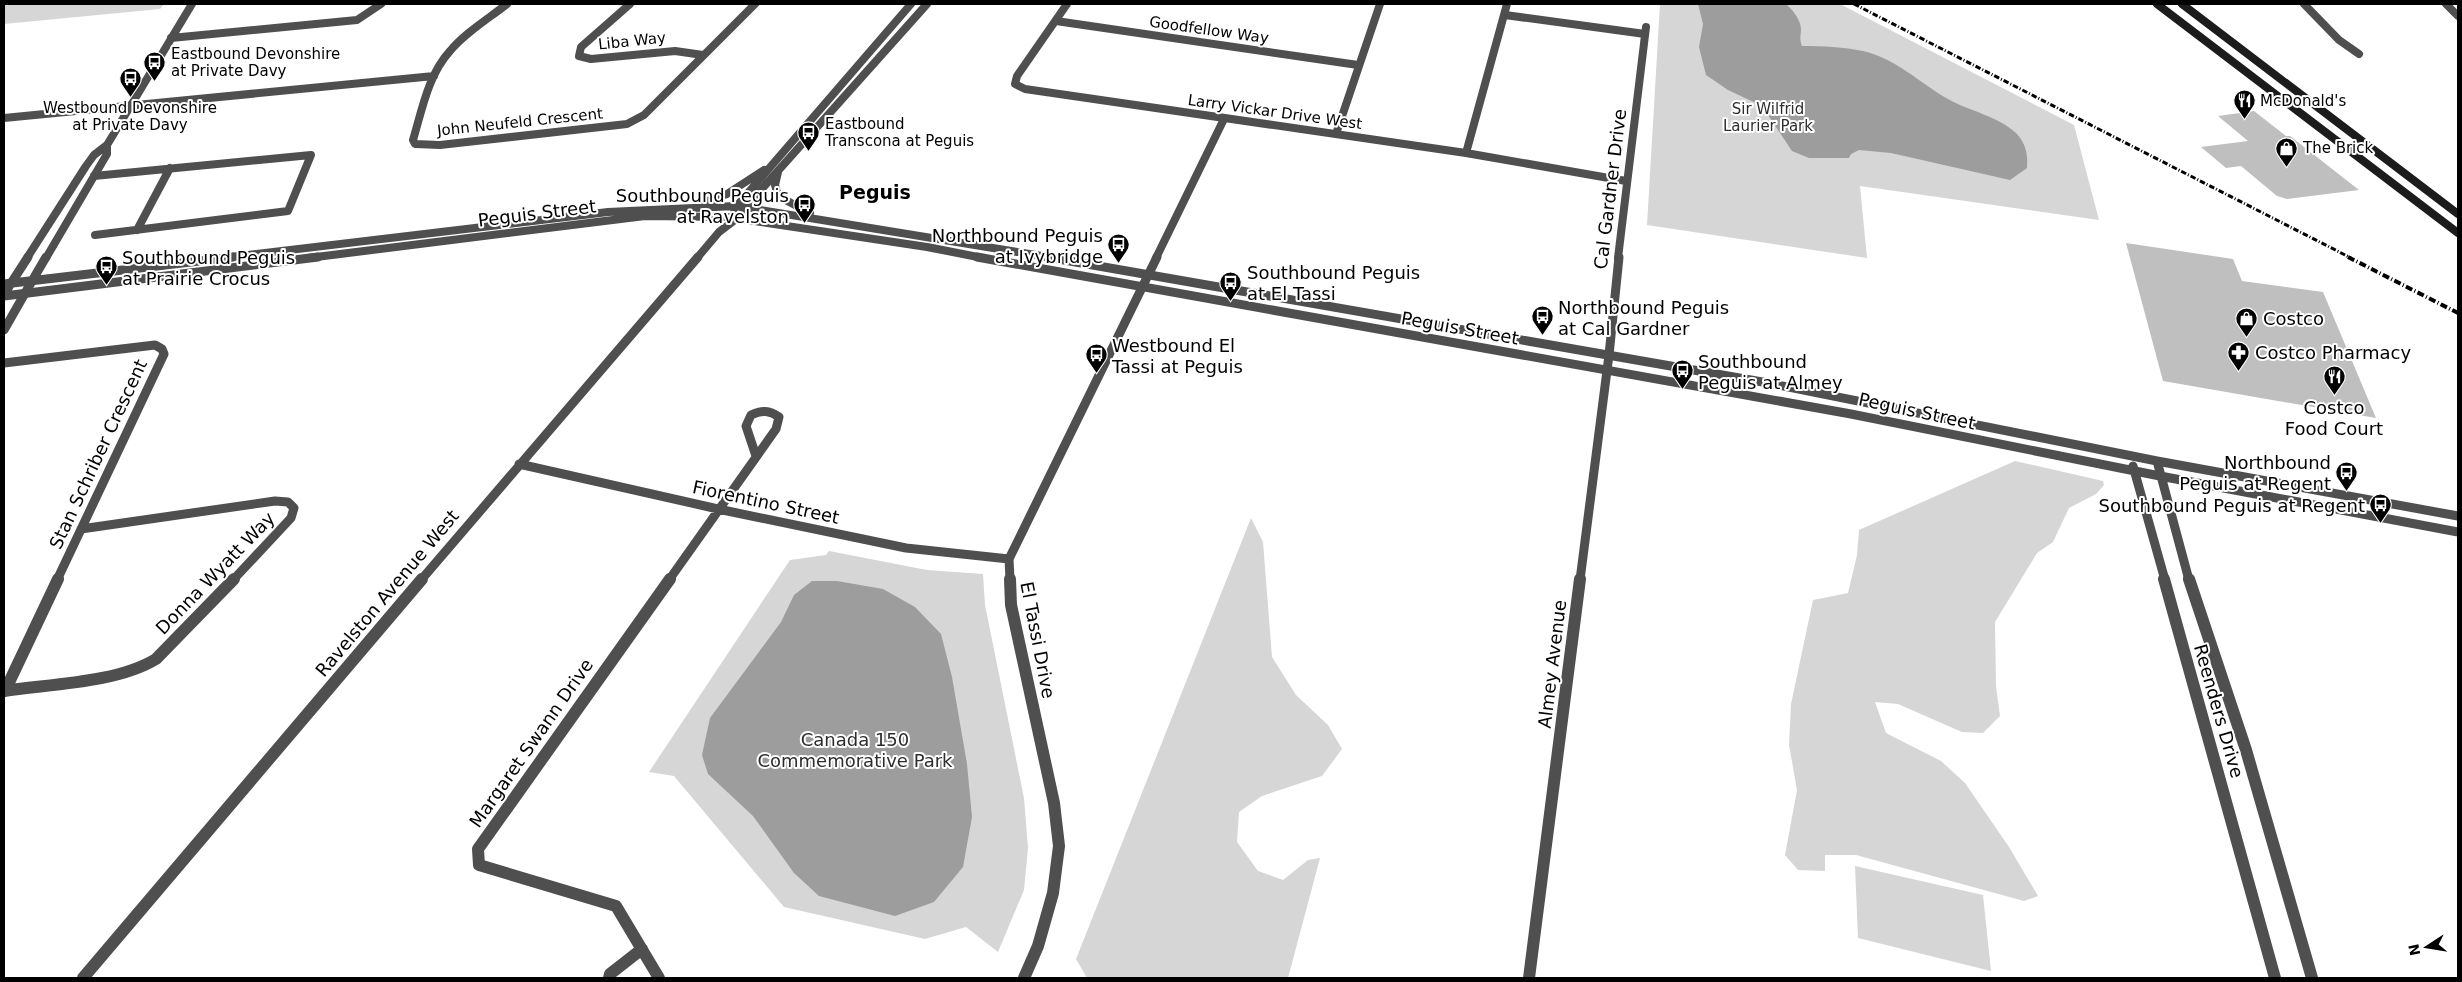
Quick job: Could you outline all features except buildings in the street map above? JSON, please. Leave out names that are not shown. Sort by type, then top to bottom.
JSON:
[{"type":"main road","points":[[2157,4],[2458,234]]},
{"type":"main road","points":[[2182,4],[2458,214]]},
{"type":"main road","points":[[2254,78],[2292,87]]},
{"type":"street","points":[[4,296],[7,284],[86,166],[107,145],[192,4]]},
{"type":"street","points":[[171,38],[356,20],[381,4]]},
{"type":"street","name":"John Neufeld Crescent","points":[[507,4],[450,50],[434,76],[412,140],[420,146],[627,124],[644,115],[755,4]]},
{"type":"street","name":"Liba Way","points":[[630,4],[581,47],[579,56],[591,59],[675,51],[703,55]]},
{"type":"street","points":[[732,218],[736,206],[911,4]]},
{"type":"street","points":[[732,218],[746,208],[927,4]]},
{"type":"street","name":"Larry Vickar Drive West","points":[[1068,4],[1017,76],[1015,84],[1025,89],[1466,153],[1626,181]]},
{"type":"street","points":[[1336,134],[1380,4]]},
{"type":"street","points":[[1466,153],[1507,4]]},
{"type":"street","points":[[2304,4],[2338,40],[2359,54]]},
{"type":"street","points":[[2446,4],[2458,16]]},
{"type":"street","name":"Cal Gardner Drive","points":[[1505,15],[1645,31],[1626,181],[1609,355]]},
{"type":"street","name":"Goodfellow Way","points":[[1056,21],[1358,65]]},
{"type":"street","points":[[4,118],[434,76]]},
{"type":"street","name":"El Tassi Drive","points":[[1024,978],[1038,946],[1053,893],[1059,846],[1054,803],[1011,605],[1008,559],[1224,119]]},
{"type":"street","points":[[4,330],[107,154],[107,145]]},
{"type":"street","points":[[94,176],[311,155],[288,211],[95,235]]},
{"type":"street","points":[[685,207],[711,201],[775,162]]},
{"type":"street","points":[[137,230],[170,168]]},
{"type":"street","points":[[778,171],[775,185],[778,196],[796,207],[823,219]]},
{"type":"street","name":"Peguis Street","points":[[7,284],[589,214],[685,207],[736,206],[1148,274],[1609,355],[1833,396],[2157,461],[2458,516]]},
{"type":"street","name":"Peguis Street","points":[[4,296],[645,216],[732,218],[927,246],[1141,288],[1851,414],[2160,476],[2458,532]]},
{"type":"street","name":"Ravelston Avenue West","points":[[84,978],[519,464],[732,218]]},
{"type":"street","name":"Stan Schriber Crescent","points":[[4,363],[155,345],[162,349],[164,354],[4,691]]},
{"type":"street","name":"Almey Avenue","points":[[1530,978],[1609,355]]},
{"type":"street","name":"Reenders Drive","points":[[2129,454],[2275,978]]},
{"type":"street","points":[[718,509],[756,456]]},
{"type":"street","name":"Reenders Drive","points":[[2157,461],[2196,605],[2246,750],[2312,978]]},
{"type":"street","name":"Fiorentino Street","points":[[519,464],[718,509],[906,548],[1008,559]]},
{"type":"street","name":"Donna Wyatt Way","points":[[4,691],[124,674],[143,667],[156,659],[283,528],[291,518],[294,508],[288,502],[275,501],[81,529]]},
{"type":"street","name":"Margaret Swann Drive","points":[[659,978],[616,906],[479,865],[478,849],[718,509]]},
{"type":"street","points":[[609,978],[610,974],[642,949]]},
{"type":"green space","points":[[4,4],[164,4],[160,9],[4,24]]},
{"type":"green space","name":"Sir Wilfrid Laurier Park","points":[[1660,4],[1840,4],[2074,125],[2099,220],[1860,186],[1867,258],[1647,225]]},
{"type":"green space","points":[[2015,461],[2103,481],[2104,485],[2096,494],[2069,508],[2053,542],[2037,553],[1995,622],[1996,686],[2000,716],[1983,733],[1962,732],[1898,704],[1875,702],[1886,733],[1941,761],[1965,783],[2009,847],[2038,896],[2024,901],[1856,855],[1825,855],[1825,871],[1798,870],[1785,855],[1797,790],[1789,745],[1791,704],[1813,600],[1848,593],[1857,555],[1859,530]]},
{"type":"green space","points":[[1251,518],[1263,542],[1272,657],[1296,695],[1328,725],[1342,749],[1322,776],[1262,796],[1239,812],[1237,842],[1258,871],[1283,880],[1308,860],[1320,858],[1288,978],[1087,978],[1076,959]]},
{"type":"green space","name":"Canada 150 Commemorative Park","points":[[829,551],[927,570],[983,574],[985,605],[1024,798],[1028,848],[1024,890],[998,952],[966,927],[925,939],[784,907],[674,776],[649,772],[790,560],[826,555]]},
{"type":"green space","points":[[1855,866],[1983,895],[1991,971],[1858,938]]},
{"type":"shaded area","points":[[1698,4],[1786,4],[1800,22],[1802,46],[1833,47],[1863,51],[1886,59],[1948,99],[2009,127],[2016,133],[2024,145],[2027,154],[2027,168],[2010,180],[1891,153],[1859,150],[1851,154],[1849,158],[1809,158],[1792,151],[1762,106],[1728,90],[1706,75],[1699,47],[1703,24]]},
{"type":"shaded area","name":"Canada 150 Commemorative Park","points":[[812,581],[837,581],[883,589],[915,607],[941,634],[952,677],[967,764],[972,817],[963,867],[934,902],[895,916],[819,896],[794,873],[753,816],[708,774],[702,755],[710,718],[781,622],[794,595]]},
{"type":"railway","points":[[1854,4],[2351,258]]},
{"type":"railway","points":[[2348,257],[2458,313]]},
{"type":"place","name":"Eastbound Devonshire at Private Davy","points":[[155,82]]},
{"type":"place","name":"Westbound Devonshire at Private Davy","points":[[130,98]]},
{"type":"place","name":"McDonald's","points":[[2244,120]]},
{"type":"place","name":"Eastbound Transcona at Peguis","points":[[809,152]]},
{"type":"place","name":"The Brick","points":[[2287,167]]},
{"type":"place","name":"Southbound Peguis at Ravelston","points":[[805,224]]},
{"type":"place","name":"Northbound Peguis at Ivybridge","points":[[1119,264]]},
{"type":"place","name":"Southbound Peguis at Prairie Crocus","points":[[106,286]]},
{"type":"place","name":"Southbound Peguis at El Tassi","points":[[1231,301]]},
{"type":"place","name":"Northbound Peguis at Cal Gardner","points":[[1542,336]]},
{"type":"place","name":"Costco","points":[[2247,337]]},
{"type":"place","name":"Costco Pharmacy","points":[[2239,371]]},
{"type":"place","name":"Westbound El Tassi at Peguis","points":[[1096,374]]},
{"type":"place","name":"Southbound Peguis at Almey","points":[[1682,390]]},
{"type":"place","name":"Costco Food Court","points":[[2334,396]]},
{"type":"place","name":"Northbound Peguis at Regent","points":[[2347,491]]},
{"type":"place","name":"Southbound Peguis at Regent","points":[[2381,524]]},
{"type":"district","name":"Peguis","points":[[875,192]]}]
